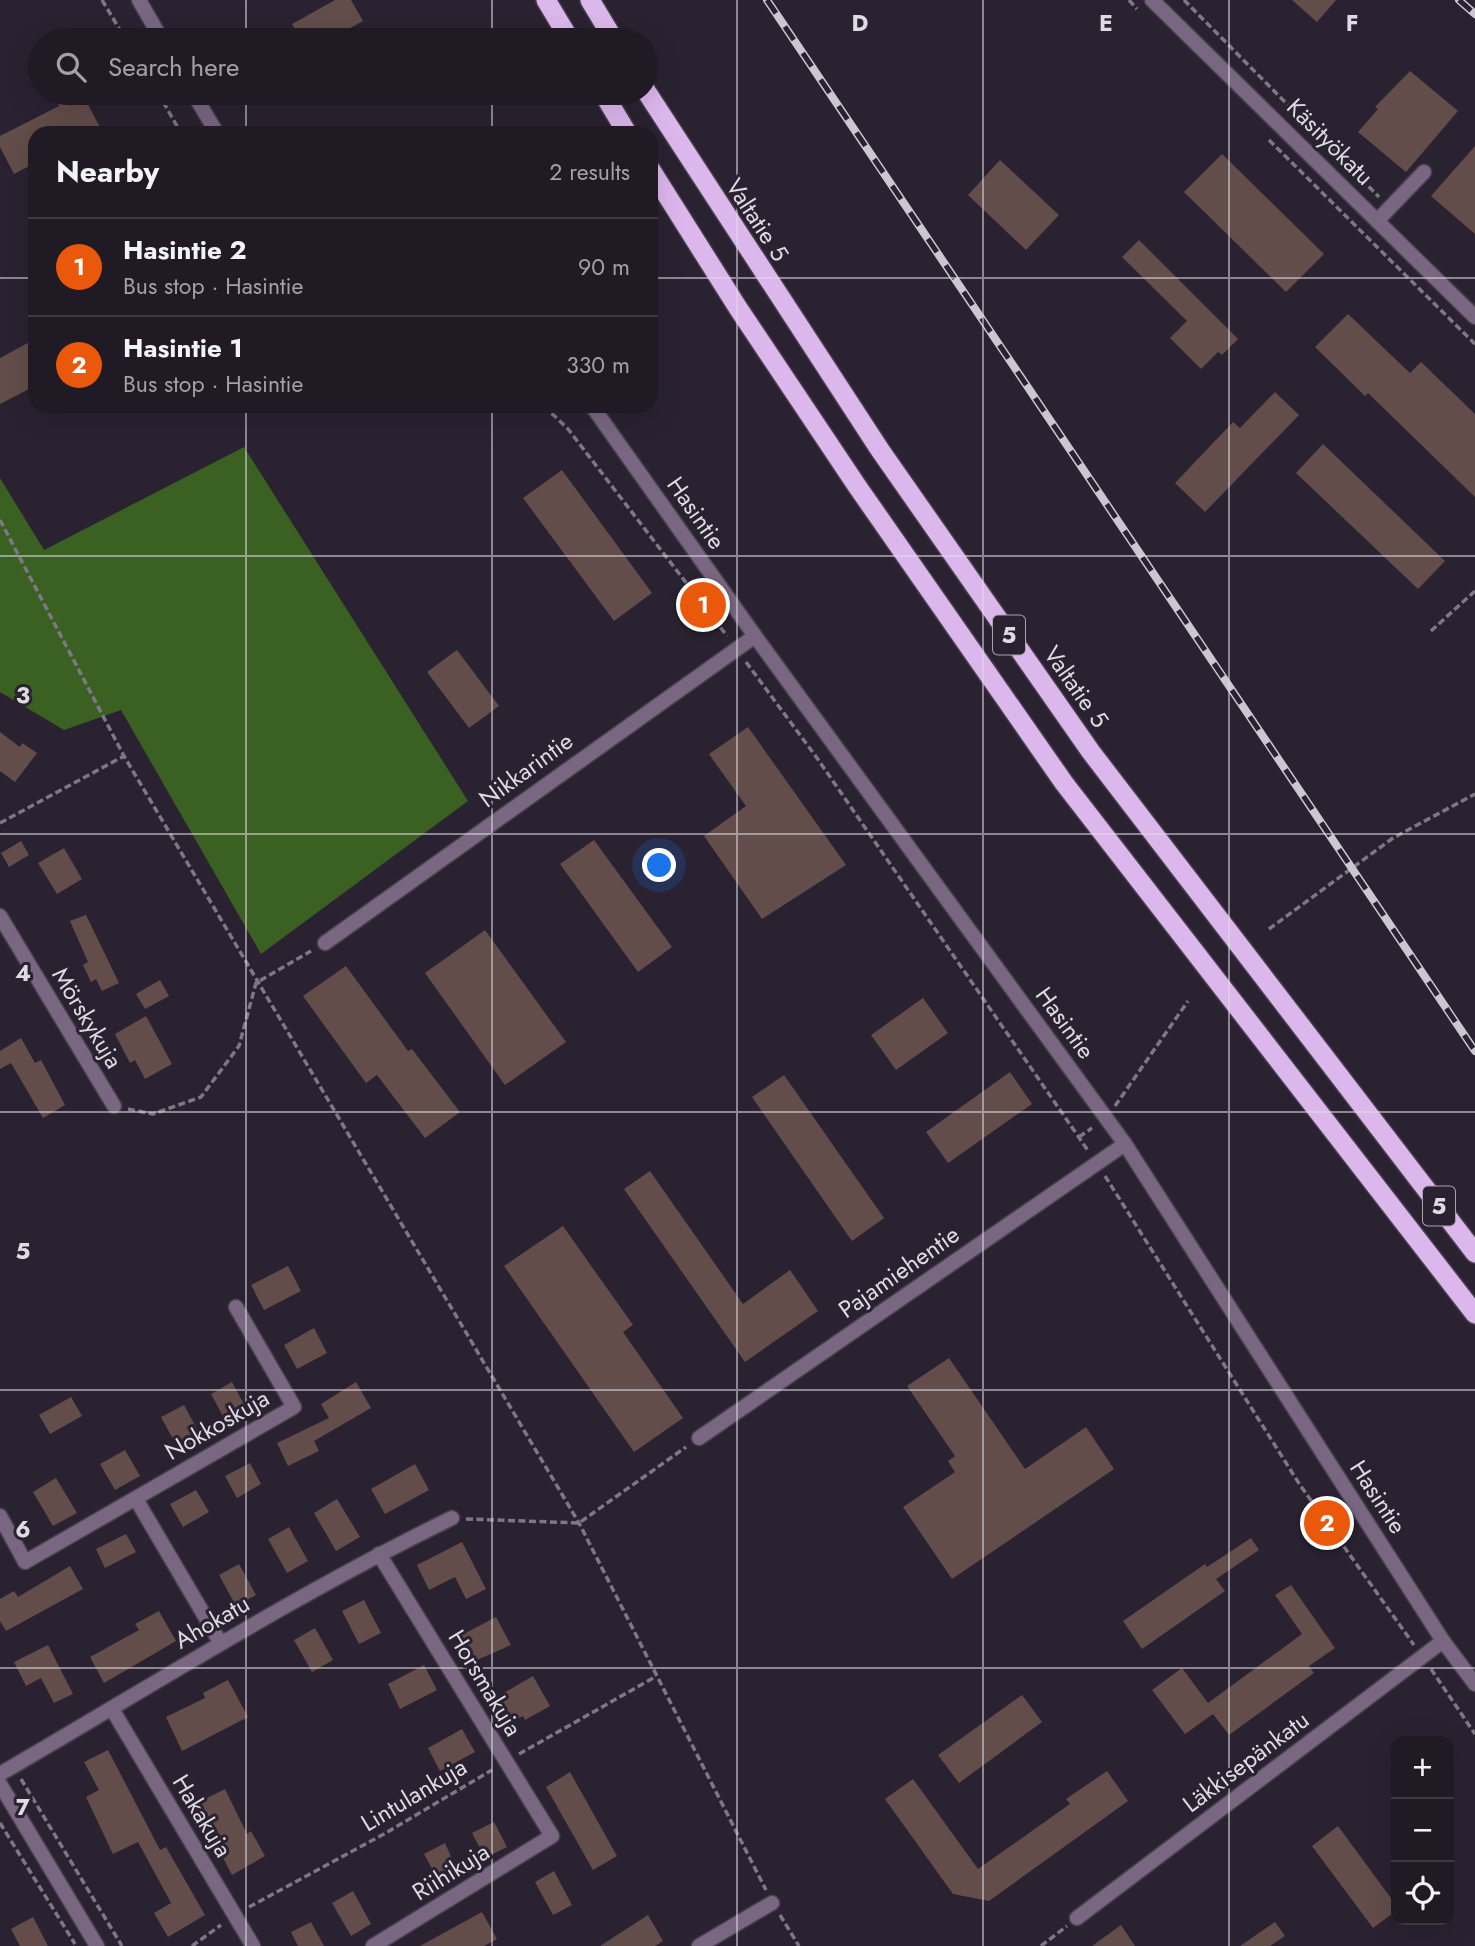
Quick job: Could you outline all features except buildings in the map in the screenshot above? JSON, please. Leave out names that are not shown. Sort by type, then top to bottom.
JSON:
[{"type":"highway","points":[[546,0],[563,28]]},
{"type":"highway","points":[[590,0],[607,28]]},
{"type":"highway","points":[[610,105],[624,126]]},
{"type":"highway","name":"Valtatie 5","points":[[655,105],[858,417],[1091,752],[1475,1253]]},
{"type":"highway","name":"5","points":[[658,181],[849,475],[1064,783],[1475,1314]]},
{"type":"street","points":[[139,0],[155,28]]},
{"type":"street","name":"Käsityökatu","points":[[1152,0],[1475,317]]},
{"type":"street","points":[[200,105],[213,126]]},
{"type":"street","points":[[1377,221],[1424,172]]},
{"type":"street","name":"Hasintie","points":[[597,413],[755,636],[1125,1144],[1443,1641],[1475,1684]]},
{"type":"street","name":"Nikkarintie","points":[[325,943],[755,636]]},
{"type":"street","name":"Mörskykuja","points":[[0,916],[114,1106]]},
{"type":"street","name":"Pajamiehentie","points":[[699,1438],[1125,1144]]},
{"type":"street","name":"Nokkoskuja","points":[[0,1516],[25,1562],[294,1406],[236,1307]]},
{"type":"street","points":[[136,1499],[220,1642]]},
{"type":"street","name":"Ahokatu","points":[[6,1770],[220,1642],[379,1554],[452,1518]]},
{"type":"street","name":"Horsmakuja","points":[[379,1554],[552,1836]]},
{"type":"street","name":"Läkkisepänkatu","points":[[1077,1918],[1443,1641]]},
{"type":"street","name":"Hakakuja","points":[[112,1709],[253,1946]]},
{"type":"street","points":[[0,1784],[97,1946]]},
{"type":"street","name":"Riihikuja","points":[[373,1946],[394,1941],[552,1836]]},
{"type":"street","points":[[699,1946],[772,1903]]},
{"type":"path","points":[[103,0],[120,28]]},
{"type":"path","points":[[1129,0],[1144,16]]},
{"type":"path","points":[[1184,0],[1390,207]]},
{"type":"path","points":[[165,105],[177,126]]},
{"type":"path","points":[[1260,132],[1475,344]]},
{"type":"path","points":[[551,413],[568,429],[817,758],[1097,1163],[1300,1485],[1475,1734]]},
{"type":"path","points":[[0,520],[124,756],[256,983],[579,1523],[772,1903],[799,1946]]},
{"type":"path","points":[[1431,631],[1475,591]]},
{"type":"path","points":[[0,823],[124,756]]},
{"type":"path","points":[[1269,929],[1392,838],[1475,794]]},
{"type":"path","points":[[114,1106],[153,1114],[201,1097],[239,1046],[256,983],[325,943]]},
{"type":"path","points":[[1079,1137],[1106,1118],[1188,1001]]},
{"type":"path","points":[[452,1518],[579,1523],[699,1438]]},
{"type":"path","name":"Lintulankuja","points":[[192,1946],[234,1915],[384,1835],[506,1761],[655,1677]]},
{"type":"path","points":[[6,1770],[122,1946]]},
{"type":"path","points":[[0,1823],[76,1946]]},
{"type":"path","points":[[1041,1946],[1077,1918]]},
{"type":"green space","points":[[244,447],[468,801],[261,954],[121,710],[64,730],[0,692],[0,478],[44,550]]},
{"type":"railway","points":[[767,0],[1475,1051]]},
{"type":"railway","points":[[1459,0],[1475,14]]},
{"type":"place","name":"Hasintie 2","points":[[703,605]]},
{"type":"place","name":"Hasintie 1","points":[[1327,1523]]}]
